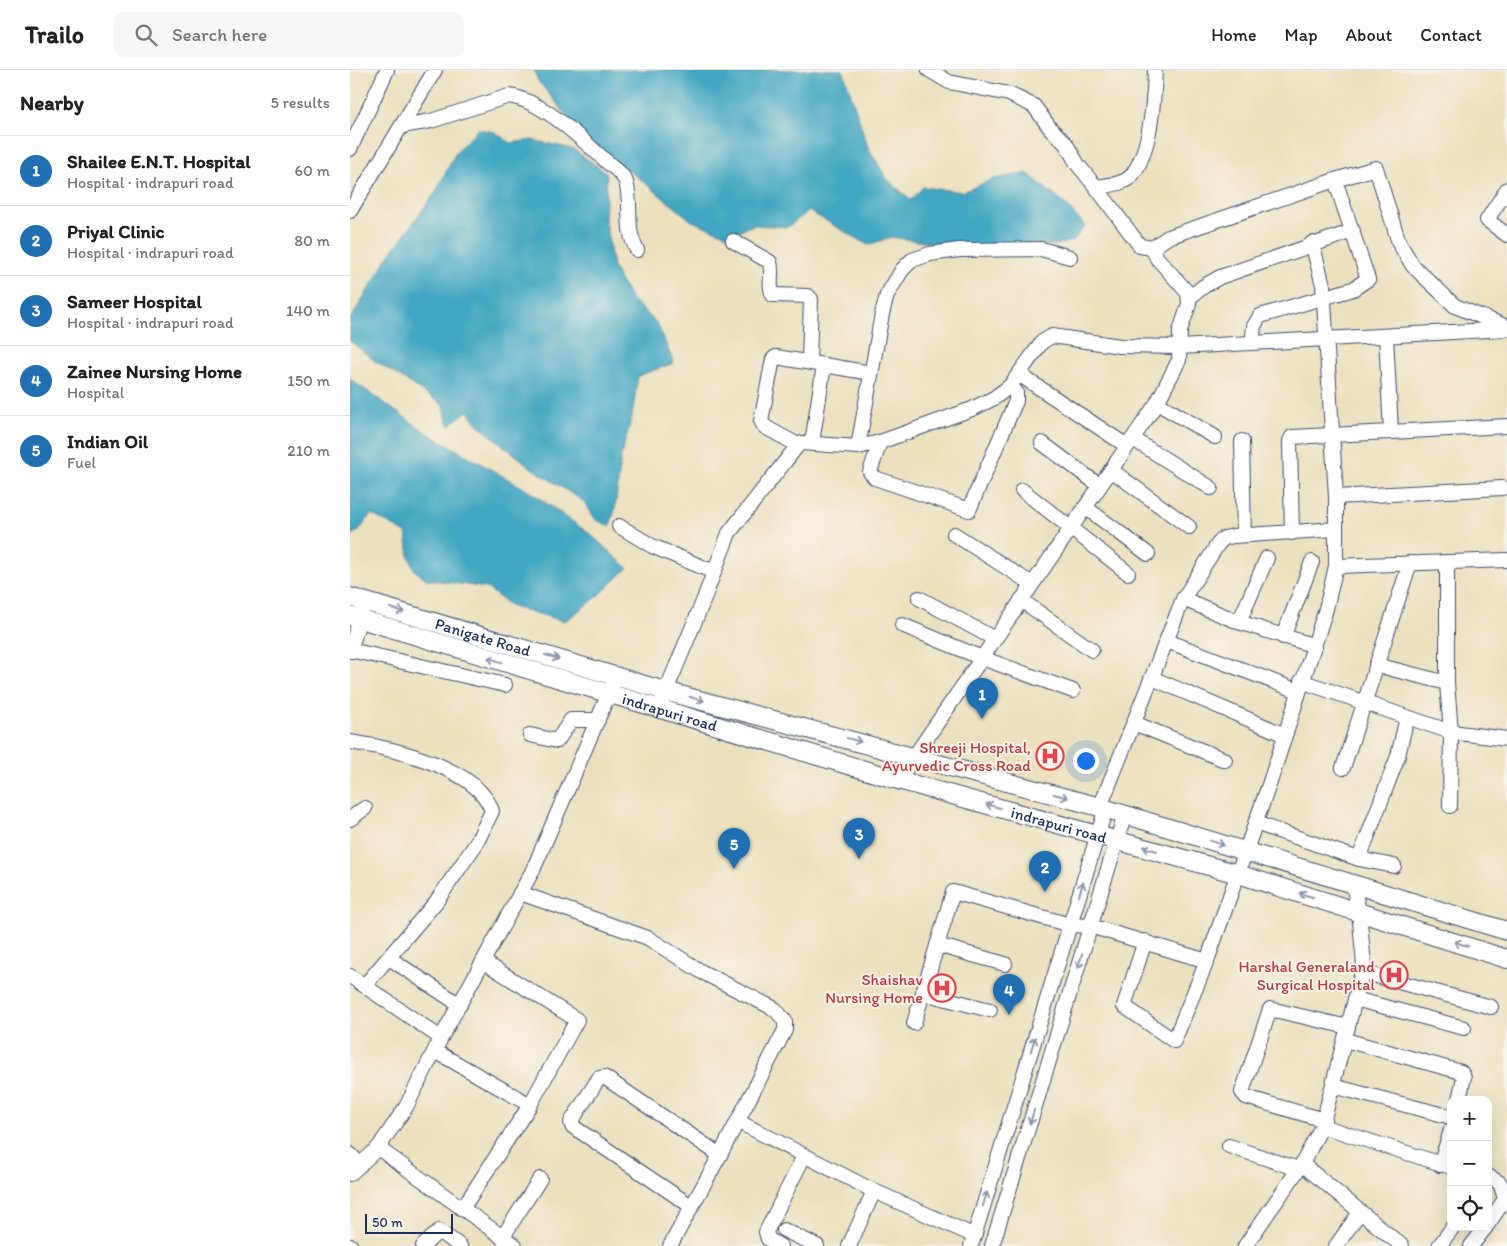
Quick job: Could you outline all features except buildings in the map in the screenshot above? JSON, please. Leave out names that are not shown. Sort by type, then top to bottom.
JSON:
[{"type":"main road","name":"Panigate Road","points":[[358,599],[616,676]]},
{"type":"main road","name":"Panigate Road","points":[[354,618],[609,694]]},
{"type":"main road","name":"indrapuri road","points":[[616,676],[1103,807],[1507,931]]},
{"type":"main road","name":"indrapuri road","points":[[609,694],[898,780],[1238,874],[1507,959]]},
{"type":"street","points":[[350,149],[387,70]]},
{"type":"street","points":[[350,211],[435,70]]},
{"type":"street","points":[[929,70],[949,82],[1009,94],[1034,106],[1050,128],[1066,144],[1078,166],[1140,246],[1152,248],[1168,237],[1335,180],[1376,168],[1399,243],[1413,266],[1455,306],[1507,328]]},
{"type":"street","points":[[1096,187],[1123,182],[1132,176],[1145,148],[1154,97],[1155,70]]},
{"type":"street","points":[[402,126],[431,121],[509,96],[518,97],[530,103],[564,125],[624,177],[630,232],[637,250]]},
{"type":"street","points":[[1252,342],[1254,326],[1260,316],[1323,296],[1353,289],[1368,280],[1335,180]]},
{"type":"street","points":[[1507,189],[1487,220],[1507,235]]},
{"type":"street","points":[[1189,298],[1204,286],[1220,277],[1353,230]]},
{"type":"street","points":[[734,241],[770,262],[772,270],[771,292],[773,295],[808,296],[811,299],[809,362]]},
{"type":"street","points":[[1145,941],[1124,1006],[1171,1040],[1176,1039],[1207,961],[1238,874],[1285,735],[1299,686],[1315,646],[1336,566],[1336,497],[1323,285],[1312,243]]},
{"type":"street","points":[[898,780],[1157,403],[1175,370],[1182,323],[1189,298],[1188,293],[1157,258],[1152,248]]},
{"type":"street","points":[[858,447],[887,295],[902,270],[912,260],[930,254],[959,250],[1041,249],[1070,257]]},
{"type":"street","points":[[871,373],[776,357],[773,359],[761,421],[766,427],[798,445],[858,447],[880,442],[972,409],[994,398],[1010,386],[1020,375],[1042,342],[1052,336],[1059,335],[1120,346],[1180,346],[1507,328]]},
{"type":"street","points":[[1386,336],[1391,432]]},
{"type":"street","points":[[812,444],[824,365]]},
{"type":"street","points":[[1020,375],[1130,442],[1211,488]]},
{"type":"street","points":[[880,442],[870,472],[875,478],[969,510],[1016,400],[1016,392],[1010,386]]},
{"type":"street","points":[[1157,403],[1214,438]]},
{"type":"street","points":[[1292,532],[1290,441],[1296,436],[1507,426]]},
{"type":"street","points":[[1242,441],[1244,535]]},
{"type":"street","points":[[1042,443],[1100,486]]},
{"type":"street","points":[[659,708],[686,644],[723,545],[738,519],[798,445]]},
{"type":"street","points":[[1111,470],[1190,527]]},
{"type":"street","points":[[1336,497],[1502,488]]},
{"type":"street","points":[[1022,490],[1128,573]]},
{"type":"street","points":[[1085,507],[1148,554]]},
{"type":"street","points":[[619,526],[652,546],[714,572]]},
{"type":"street","points":[[739,1122],[973,1241],[1098,835],[1103,807],[1183,599],[1218,544],[1224,538],[1336,529]]},
{"type":"street","points":[[954,534],[1032,584]]},
{"type":"street","points":[[1239,622],[1268,558]]},
{"type":"street","points":[[1336,566],[1507,560]]},
{"type":"street","points":[[1283,637],[1312,562]]},
{"type":"street","points":[[1447,562],[1447,683],[1452,732],[1450,806]]},
{"type":"street","points":[[1343,768],[1410,563]]},
{"type":"street","points":[[919,598],[995,639]]},
{"type":"street","points":[[358,599],[350,650],[505,685]]},
{"type":"street","points":[[1183,599],[1239,622],[1315,646]]},
{"type":"street","points":[[1021,600],[1092,650]]},
{"type":"street","points":[[902,625],[982,658],[1073,691]]},
{"type":"street","points":[[1167,642],[1299,686],[1365,703],[1452,732],[1507,739]]},
{"type":"street","points":[[1376,665],[1447,683]]},
{"type":"street","points":[[350,1154],[355,1169],[378,1148],[406,1107],[441,1038],[533,870],[616,676]]},
{"type":"street","points":[[1152,678],[1285,735]]},
{"type":"street","points":[[1359,859],[1398,756],[1407,717]]},
{"type":"street","points":[[530,734],[557,741],[572,720],[598,720]]},
{"type":"street","points":[[1134,723],[1225,760]]},
{"type":"street","points":[[350,742],[395,751],[448,769],[468,780],[482,792],[490,802],[492,811],[476,844],[442,894],[364,985]]},
{"type":"street","points":[[350,819],[365,808]]},
{"type":"street","points":[[992,1246],[1125,814]]},
{"type":"street","points":[[1255,823],[1359,859],[1394,866]]},
{"type":"street","points":[[1245,1246],[1300,1167],[1323,1123],[1364,965],[1359,911],[1353,885]]},
{"type":"street","points":[[914,1023],[953,892],[1070,925],[1090,926],[1207,961]]},
{"type":"street","points":[[520,893],[648,938],[702,972],[767,1004],[781,1015],[785,1021],[784,1030],[739,1122],[670,1246]]},
{"type":"street","points":[[938,945],[1005,964]]},
{"type":"street","points":[[389,958],[460,1005]]},
{"type":"street","points":[[462,1208],[530,1105],[577,1020],[484,962]]},
{"type":"street","points":[[1362,972],[1491,1008]]},
{"type":"street","points":[[350,976],[441,1038]]},
{"type":"street","points":[[923,993],[990,1010]]},
{"type":"street","points":[[1355,1000],[1464,1028]]},
{"type":"street","points":[[1449,1141],[1446,1166],[1246,1097],[1242,1092],[1270,1009],[1461,1072],[1464,1077],[1459,1096]]},
{"type":"street","points":[[435,1051],[530,1105]]},
{"type":"street","points":[[691,1206],[572,1126],[571,1122],[599,1078],[604,1077],[720,1155]]},
{"type":"street","points":[[1333,1086],[1447,1117]]},
{"type":"street","points":[[1229,1146],[1300,1167],[1402,1246]]},
{"type":"street","points":[[378,1148],[515,1246]]},
{"type":"street","points":[[780,1246],[768,1239],[766,1232],[804,1156]]},
{"type":"street","points":[[502,1238],[540,1178]]},
{"type":"street","points":[[1492,1178],[1500,1183],[1505,1199],[1492,1218]]},
{"type":"street","points":[[849,1246],[874,1191]]},
{"type":"street","points":[[1336,1246],[1360,1212]]},
{"type":"street","points":[[784,1230],[817,1246]]},
{"type":"street","points":[[423,1246],[439,1231],[460,1246]]},
{"type":"street","points":[[1439,1246],[1450,1231]]},
{"type":"street","points":[[1472,1246],[1483,1231]]},
{"type":"water","points":[[534,70],[843,70],[868,147],[887,179],[911,200],[923,187],[962,192],[994,179],[1027,173],[1066,205],[1085,226],[1073,241],[1055,245],[950,246],[891,237],[868,245],[809,211],[788,227],[754,225],[727,235],[692,221],[587,140],[538,81]]},
{"type":"water","points":[[478,129],[495,132],[511,143],[531,140],[573,149],[607,173],[605,218],[613,267],[630,298],[657,323],[674,363],[638,376],[632,417],[621,456],[615,509],[610,526],[596,520],[583,501],[533,469],[483,429],[467,411],[449,426],[442,404],[375,361],[350,341],[350,320],[390,254],[436,192],[456,152]]},
{"type":"water","points":[[350,379],[427,433],[531,492],[590,534],[628,568],[596,598],[565,621],[512,607],[487,588],[426,579],[415,571],[409,556],[406,533],[371,514],[359,531],[350,535]]},
{"type":"place","name":"Shailee E.N.T. Hospital","points":[[982,719]]},
{"type":"place","name":"Shreeji Hospital, Ayurvedic Cross Road","points":[[1050,756]]},
{"type":"place","name":"Sameer Hospital","points":[[859,859]]},
{"type":"place","name":"Indian Oil","points":[[734,869]]},
{"type":"place","name":"Priyal Clinic","points":[[1045,892]]},
{"type":"place","name":"Harshal Generaland Surgical Hospital","points":[[1394,975]]},
{"type":"place","name":"Shaishav Nursing Home","points":[[942,988]]},
{"type":"place","name":"Zainee Nursing Home","points":[[1009,1015]]}]
